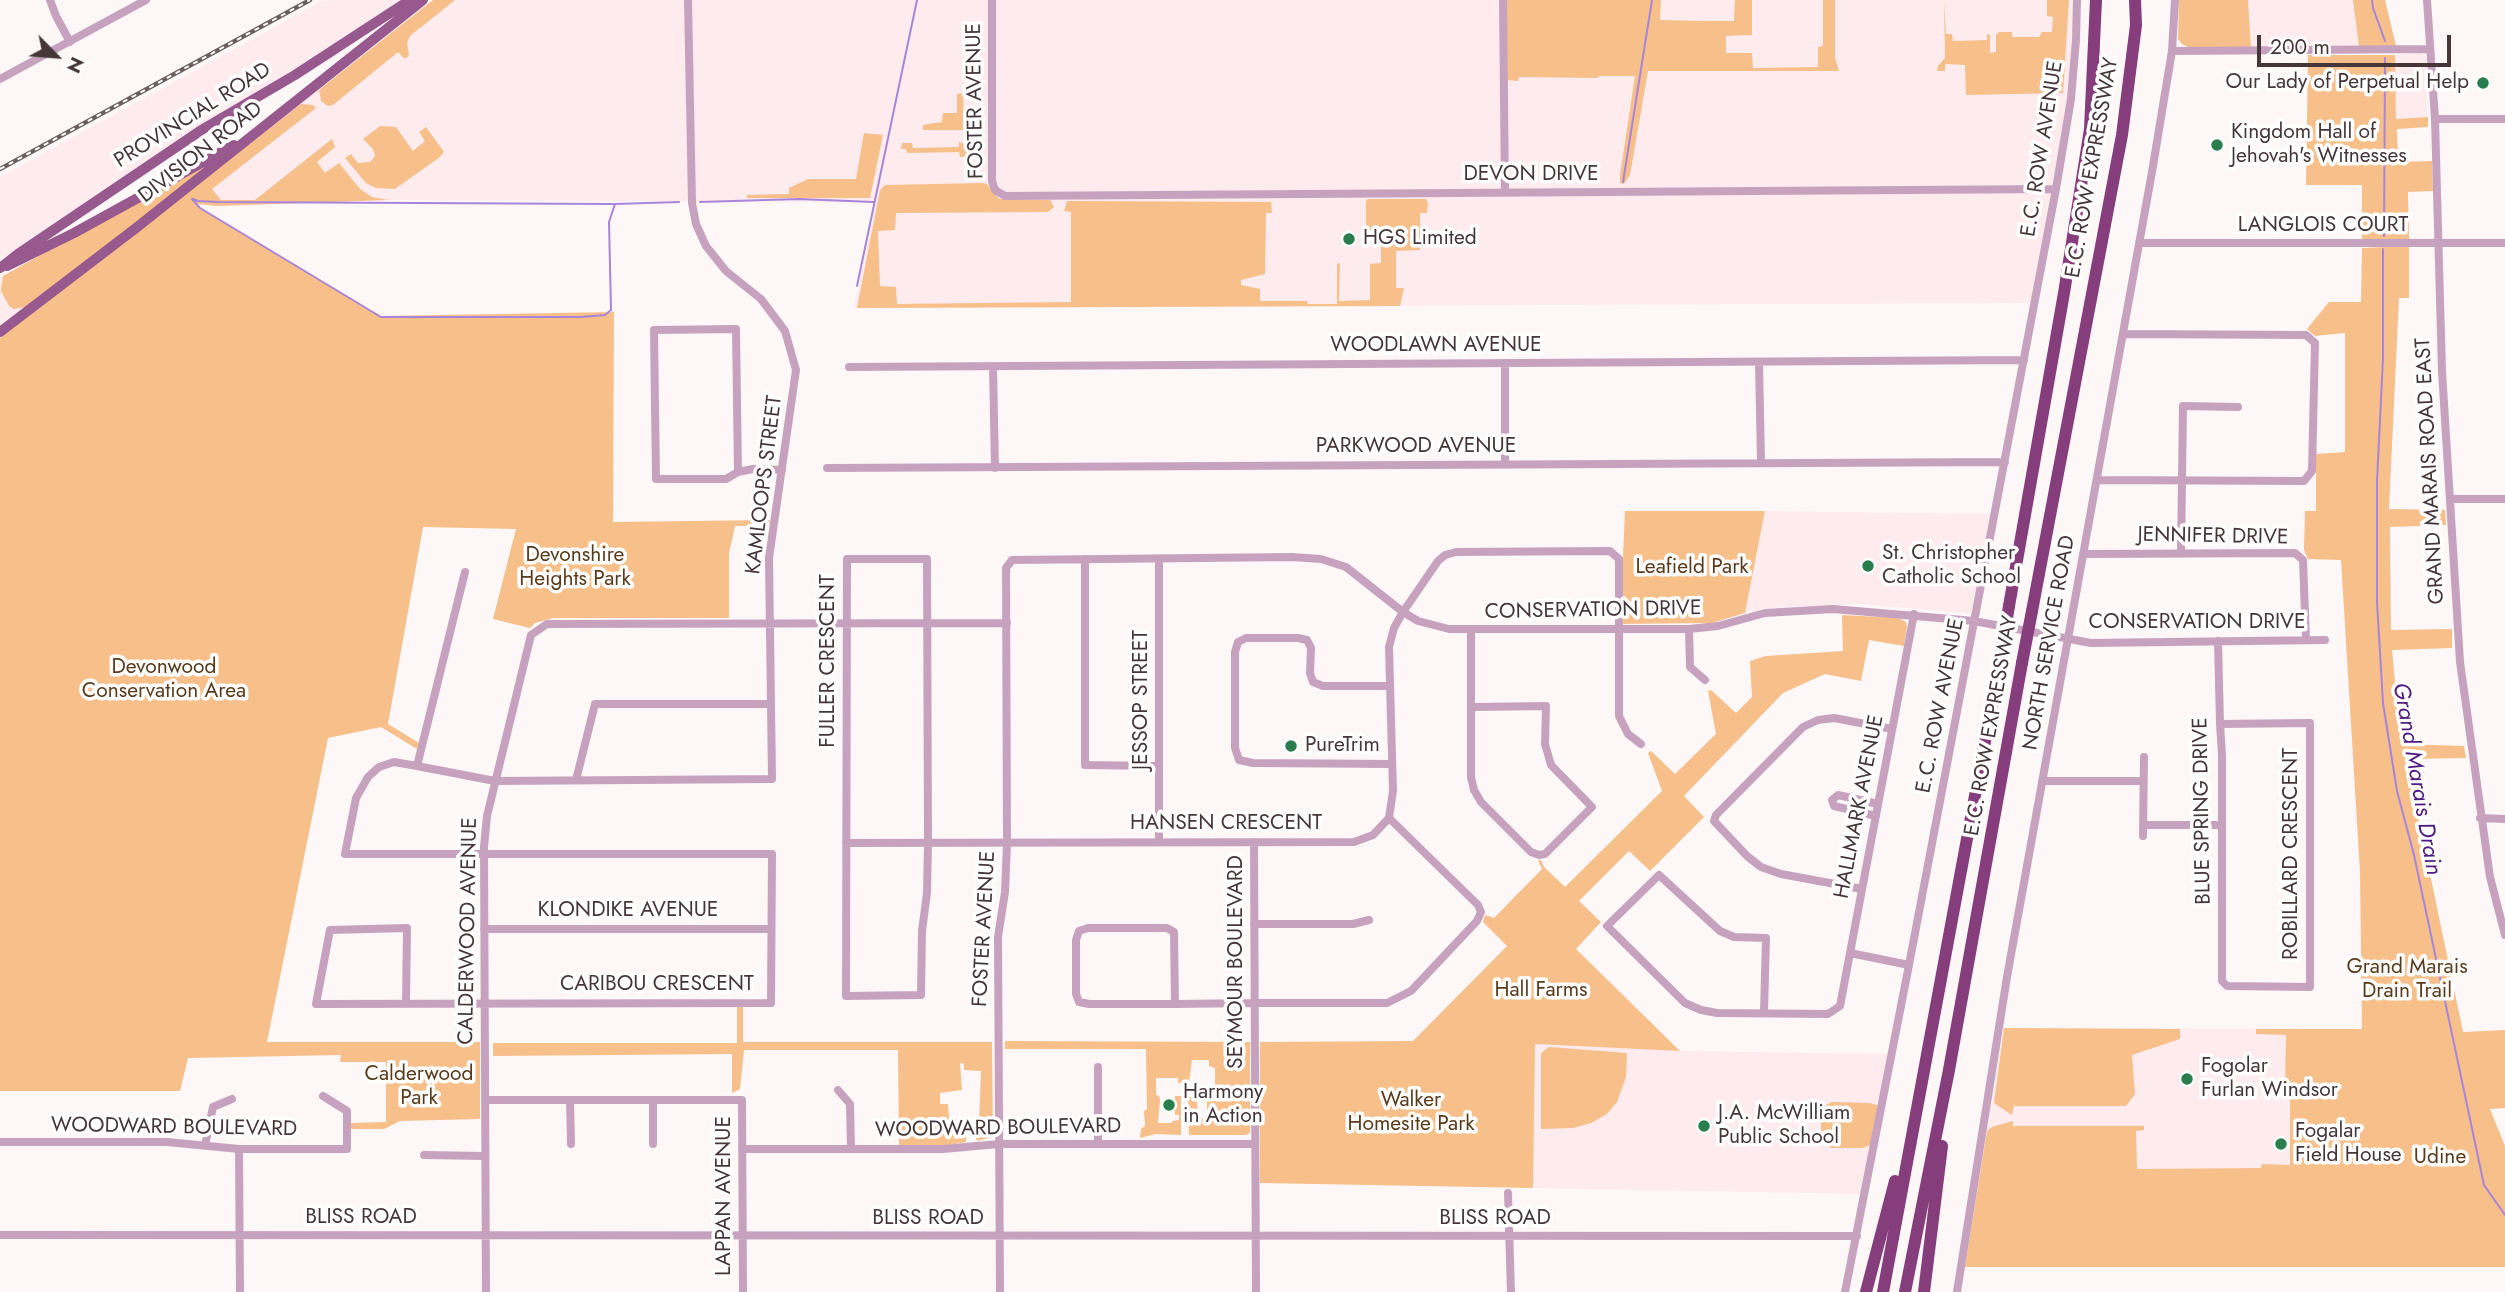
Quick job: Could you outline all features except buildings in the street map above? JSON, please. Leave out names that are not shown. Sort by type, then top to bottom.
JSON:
[{"type":"highway","name":"E.C. ROW EXPRESSWAY","points":[[1883,1292],[1999,666],[2064,293],[2090,129],[2096,0]]},
{"type":"highway","name":"E.C. ROW EXPRESSWAY","points":[[1905,1292],[1950,1070],[2022,663],[2122,135],[2136,25],[2136,0]]},
{"type":"highway","points":[[1924,1292],[1950,1070]]},
{"type":"highway","points":[[1866,1292],[1918,1099]]},
{"type":"main road","name":"PROVINCIAL ROAD","points":[[0,268],[203,130],[295,75],[410,0]]},
{"type":"main road","name":"DIVISION ROAD","points":[[0,332],[423,0]]},
{"type":"main road","name":"PROVINCIAL ROAD","points":[[0,268],[24,259],[74,233],[259,131]]},
{"type":"main road","points":[[74,233],[83,219],[84,209]]},
{"type":"street","points":[[50,0],[70,41]]},
{"type":"street","points":[[0,79],[146,0]]},
{"type":"street","name":"KAMLOOPS STREET","points":[[484,854],[345,854],[356,799],[368,778],[379,767],[394,762],[495,781],[772,779],[769,558],[796,370],[785,331],[761,299],[726,271],[706,246],[696,224],[692,203],[688,0]]},
{"type":"street","name":"FOSTER AVENUE","points":[[992,0],[992,181],[995,190],[1005,196]]},
{"type":"street","points":[[1503,0],[1504,192]]},
{"type":"street","name":"E.C. ROW AVENUE","points":[[1845,1292],[2056,188],[2071,99],[2077,0]]},
{"type":"street","name":"NORTH SERVICE ROAD","points":[[1957,1292],[2007,977],[2140,243],[2172,51],[2175,0]]},
{"type":"street","name":"GRAND MARAIS ROAD EAST","points":[[2427,0],[2435,119],[2437,244],[2460,662],[2480,818],[2490,877],[2505,936]]},
{"type":"street","points":[[2172,51],[2430,49]]},
{"type":"street","points":[[2435,119],[2505,119]]},
{"type":"street","name":"DEVON DRIVE","points":[[1005,196],[2056,188]]},
{"type":"street","name":"LANGLOIS COURT","points":[[2140,243],[2505,243]]},
{"type":"street","points":[[738,472],[736,329],[654,331],[656,479],[726,479],[738,472],[752,469],[782,470]]},
{"type":"street","points":[[2097,480],[2304,481],[2312,471],[2315,343],[2306,335],[2124,334]]},
{"type":"street","name":"WOODLAWN AVENUE","points":[[849,367],[2024,360]]},
{"type":"street","points":[[1759,362],[1761,462]]},
{"type":"street","points":[[1505,363],[1505,464]]},
{"type":"street","points":[[993,366],[995,468]]},
{"type":"street","points":[[2181,553],[2183,406],[2238,407]]},
{"type":"street","name":"PARKWOOD AVENUE","points":[[827,468],[2004,462]]},
{"type":"street","points":[[2450,499],[2505,499]]},
{"type":"street","points":[[1175,1004],[1174,932],[1167,928],[1088,928],[1079,931],[1076,940],[1076,994],[1079,1002],[1089,1004],[1175,1004],[1254,1003],[1387,1003],[1410,990],[1477,922],[1481,912],[1478,905],[1389,818],[1393,792],[1389,647],[1402,612],[1445,555],[1456,552],[1610,551],[1619,559],[1619,716],[1628,734],[1641,744]]},
{"type":"street","name":"JENNIFER DRIVE","points":[[2084,554],[2295,553],[2303,560],[2306,639]]},
{"type":"street","name":"FULLER CRESCENT","points":[[847,559],[927,559],[928,843],[921,995],[846,996],[847,624],[847,559]]},
{"type":"street","points":[[1084,559],[1085,765],[1159,766]]},
{"type":"street","name":"JESSOP STREET","points":[[1159,559],[1159,842]]},
{"type":"street","name":"CONSERVATION DRIVE","points":[[1006,568],[1012,560],[1321,559],[1346,567],[1402,612],[1418,621],[1450,629],[1689,629],[1718,626],[1765,613],[1833,609],[1974,621],[2109,644],[2325,640]]},
{"type":"street","name":"FOSTER AVENUE","points":[[1000,1292],[998,937],[1005,892],[1007,842],[1006,568]]},
{"type":"street","points":[[417,766],[465,572]]},
{"type":"street","name":"HALLMARK AVENUE","points":[[1764,1013],[1828,1014],[1840,1006],[1914,614]]},
{"type":"street","name":"CALDERWOOD AVENUE","points":[[486,1292],[484,854],[487,816],[531,635],[547,624],[1007,624]]},
{"type":"street","points":[[1689,629],[1690,667],[1705,680]]},
{"type":"street","points":[[1471,630],[1471,707],[1471,777],[1474,790],[1481,802],[1531,852],[1538,855],[1545,853],[1592,807],[1551,765],[1545,744],[1546,706],[1471,707]]},
{"type":"street","points":[[1390,686],[1323,686],[1313,682],[1310,673],[1311,648],[1307,640],[1298,638],[1246,638],[1238,642],[1235,652],[1235,748],[1239,760],[1253,763],[1392,764]]},
{"type":"street","name":"BLUE SPRING DRIVE","points":[[2218,641],[2222,981]]},
{"type":"street","points":[[576,780],[595,704],[771,704]]},
{"type":"street","points":[[1862,889],[1781,874],[1761,867],[1714,821],[1716,815],[1803,727],[1818,720],[1833,718],[1892,729]]},
{"type":"street","name":"ROBILLARD CRESCENT","points":[[2220,724],[2310,723],[2310,987],[2227,986],[2222,981]]},
{"type":"street","points":[[2143,836],[2144,757]]},
{"type":"street","points":[[2042,781],[2143,781]]},
{"type":"street","points":[[1876,816],[1834,806],[1832,800],[1838,795],[1878,804]]},
{"type":"street","name":"HANSEN CRESCENT","points":[[846,843],[1354,842],[1373,835],[1389,818]]},
{"type":"street","points":[[2480,818],[2505,819]]},
{"type":"street","points":[[2143,825],[2221,825]]},
{"type":"street","name":"SEYMOUR BOULEVARD","points":[[1254,842],[1256,1292]]},
{"type":"street","name":"CARIBOU CRESCENT","points":[[484,854],[772,854],[771,1003],[485,1003]]},
{"type":"street","points":[[1659,875],[1720,931],[1734,937],[1766,938],[1764,1013],[1717,1013],[1685,1003],[1607,926],[1659,875]]},
{"type":"street","points":[[1254,924],[1353,924],[1369,920]]},
{"type":"street","points":[[406,1003],[407,928],[330,930],[316,1004],[485,1003]]},
{"type":"street","name":"KLONDIKE AVENUE","points":[[484,929],[771,929]]},
{"type":"street","points":[[1850,953],[1909,965]]},
{"type":"street","points":[[1098,1067],[1098,1144]]},
{"type":"street","points":[[838,1090],[850,1104],[851,1149]]},
{"type":"street","name":"WOODWARD BOULEVARD","points":[[0,1142],[167,1142],[239,1149],[347,1149],[346,1111],[323,1096]]},
{"type":"street","points":[[205,1145],[213,1107],[232,1099]]},
{"type":"street","points":[[485,1100],[653,1100],[653,1144]]},
{"type":"street","points":[[570,1100],[571,1144]]},
{"type":"street","name":"LAPPAN AVENUE","points":[[653,1100],[742,1100],[743,1292]]},
{"type":"street","name":"WOODWARD BOULEVARD","points":[[742,1149],[943,1149],[999,1144],[1255,1144]]},
{"type":"street","points":[[239,1149],[240,1292]]},
{"type":"street","points":[[424,1155],[485,1156]]},
{"type":"street","points":[[1508,1192],[1511,1292]]},
{"type":"street","name":"BLISS ROAD","points":[[0,1235],[1857,1237]]},
{"type":"shaded area","points":[[324,0],[403,0],[0,260],[0,177]]},
{"type":"shaded area","points":[[433,0],[2074,0],[2071,80],[2032,303],[854,308],[876,202],[388,200],[216,206],[186,191]]},
{"type":"shaded area","points":[[2248,0],[2353,0],[2359,47],[2251,48]]},
{"type":"shaded area","points":[[2421,53],[2426,57],[2428,117],[2396,119],[2395,55]]},
{"type":"shaded area","points":[[3,276],[1,291],[26,307],[0,328],[0,278]]},
{"type":"shaded area","name":"St. Christopher Catholic School","points":[[1765,511],[1988,514],[1993,511],[1972,614],[1862,604],[1767,608],[1745,613]]},
{"type":"shaded area","points":[[2004,1028],[2373,1029],[2378,1267],[1965,1267]]},
{"type":"shaded area","name":"J.A. McWilliam Public School","points":[[1534,1044],[1680,1051],[1889,1054],[1862,1194],[1533,1188]]},
{"type":"green space","points":[[433,0],[455,0],[410,36],[407,58],[398,52],[333,105],[328,106],[321,101],[319,90]]},
{"type":"green space","points":[[1507,0],[1661,0],[1660,20],[1734,21],[1735,0],[1752,0],[1752,35],[1726,36],[1726,53],[1752,53],[1753,68],[1818,67],[1818,47],[1823,46],[1823,0],[1835,0],[1835,58],[1839,71],[1648,71],[1630,175],[1624,184],[1620,183],[1620,175],[1635,76],[1519,77],[1518,81],[1507,80]]},
{"type":"green space","points":[[1944,0],[1946,34],[1952,34],[1953,41],[1987,40],[1987,34],[1990,35],[1990,53],[1996,52],[1996,35],[1999,32],[2012,32],[2012,37],[2039,37],[2042,32],[2052,32],[2053,17],[2047,16],[2047,0],[2069,0],[2063,93],[1966,95],[1965,65],[1945,64],[1945,71],[1937,71],[1945,58]]},
{"type":"green space","points":[[2179,0],[2248,0],[2251,48],[2188,47],[2182,44],[2178,39]]},
{"type":"green space","points":[[2353,0],[2385,0],[2396,46],[2359,47]]},
{"type":"green space","points":[[2308,55],[2395,55],[2396,119],[2428,117],[2428,127],[2397,129],[2398,162],[2432,161],[2433,191],[2408,192],[2409,239],[2362,240],[2362,185],[2306,185]]},
{"type":"green space","points":[[963,93],[964,126],[969,126],[966,134],[964,135],[963,130],[923,130],[923,125],[942,122],[943,113],[957,113],[957,94]]},
{"type":"green space","points":[[301,104],[313,105],[316,108],[212,189],[221,200],[255,200],[332,139],[335,147],[317,162],[325,173],[339,163],[360,189],[372,197],[388,200],[216,206],[198,204],[200,208],[380,316],[614,312],[613,522],[770,520],[769,526],[735,526],[729,553],[729,618],[553,618],[535,623],[530,628],[493,619],[516,529],[423,527],[388,724],[419,743],[417,749],[381,727],[328,738],[267,1042],[480,1042],[480,1119],[400,1121],[384,1129],[351,1129],[351,1123],[386,1122],[386,1062],[340,1062],[341,1055],[188,1058],[180,1091],[0,1091],[0,338]]},
{"type":"green space","points":[[380,126],[396,127],[413,151],[425,141],[419,132],[426,127],[444,152],[395,189],[376,188],[366,183],[345,158],[351,154],[358,163],[370,162],[375,156],[373,149],[363,139]]},
{"type":"green space","points":[[864,133],[883,135],[870,198],[747,198],[747,195],[789,194],[789,188],[808,179],[856,179]]},
{"type":"green space","points":[[244,142],[26,307],[14,309],[9,306],[1,291],[3,276]]},
{"type":"green space","points":[[959,142],[964,144],[972,157],[969,173],[969,157],[960,157],[959,152],[907,153],[906,149],[901,149],[902,143],[912,143],[913,148],[959,147]]},
{"type":"green space","points":[[987,184],[999,199],[1050,200],[1054,207],[1048,212],[896,213],[895,230],[878,231],[880,286],[896,287],[897,304],[1071,302],[1071,212],[1064,211],[1067,201],[1271,202],[1272,213],[1266,213],[1265,274],[1241,280],[1241,285],[1260,289],[1260,301],[1337,304],[1337,264],[1340,263],[1339,301],[1370,300],[1370,264],[1381,263],[1381,231],[1366,230],[1366,201],[1426,199],[1428,203],[1427,213],[1420,213],[1420,250],[1396,251],[1396,288],[1404,288],[1400,306],[857,308],[880,190],[885,185]]},
{"type":"green space","points":[[2409,246],[2409,298],[2399,298],[2389,509],[2445,510],[2446,525],[2390,527],[2391,630],[2452,629],[2452,648],[2392,650],[2403,744],[2464,746],[2466,758],[2406,759],[2463,1032],[2505,1030],[2505,1108],[2490,1109],[2505,1146],[2505,1267],[1965,1267],[1987,1131],[1992,1127],[2013,1121],[2013,1126],[2144,1126],[2144,1130],[2136,1131],[2137,1169],[2261,1168],[2262,1164],[2290,1165],[2290,1090],[2285,1090],[2286,1035],[2256,1034],[2256,1029],[2362,1029],[2360,872],[2341,560],[2308,559],[2304,550],[2305,511],[2316,511],[2316,454],[2345,452],[2345,333],[2315,336],[2307,329],[2329,302],[2361,302],[2362,248]]},
{"type":"green space","name":"Leafield Park","points":[[1625,511],[1765,511],[1745,613],[1712,623],[1620,624]]},
{"type":"green space","points":[[1842,615],[1899,618],[1906,622],[1907,627],[1904,646],[1869,640],[1861,681],[1825,674],[1783,693],[1684,796],[1704,817],[1650,871],[1629,851],[1579,901],[1601,922],[1576,949],[1680,1051],[1535,1044],[1533,1188],[1260,1183],[1260,1042],[1413,1041],[1507,946],[1483,922],[1485,915],[1494,918],[1542,869],[1538,860],[1541,860],[1544,867],[1565,887],[1662,791],[1648,753],[1651,751],[1675,774],[1716,734],[1708,691],[1711,690],[1736,713],[1752,697],[1750,661],[1766,656],[1843,651]]},
{"type":"green space","points":[[737,1006],[743,1006],[743,1042],[992,1042],[993,1137],[977,1141],[975,1135],[979,1125],[981,1071],[964,1070],[964,1064],[960,1063],[962,1090],[940,1093],[940,1104],[948,1104],[949,1119],[960,1119],[966,1128],[966,1142],[943,1146],[899,1146],[898,1050],[744,1050],[740,1089],[732,1093],[732,1054],[493,1056],[493,1043],[737,1043]]},
{"type":"green space","points":[[2004,1028],[2180,1029],[2180,1039],[2132,1055],[2135,1094],[2126,1106],[2014,1106],[2012,1115],[1994,1103]]},
{"type":"green space","points":[[1005,1041],[1250,1042],[1250,1133],[1189,1135],[1188,1096],[1197,1099],[1198,1117],[1207,1117],[1207,1095],[1202,1095],[1203,1092],[1211,1092],[1211,1086],[1215,1086],[1215,1068],[1209,1066],[1209,1060],[1192,1060],[1189,1083],[1178,1083],[1178,1078],[1156,1078],[1156,1095],[1160,1100],[1158,1123],[1179,1120],[1179,1115],[1175,1115],[1175,1096],[1181,1096],[1181,1135],[1156,1134],[1140,1138],[1141,1129],[1145,1126],[1144,1111],[1147,1109],[1146,1049],[1005,1049]]},
{"type":"green space","points":[[1549,1047],[1627,1053],[1626,1077],[1617,1102],[1607,1114],[1591,1123],[1573,1128],[1541,1129],[1541,1053]]},
{"type":"green space","points":[[1832,1102],[1869,1103],[1879,1107],[1871,1145],[1862,1148],[1832,1148],[1825,1145],[1821,1138],[1821,1114],[1824,1106]]},
{"type":"waterway","points":[[857,286],[917,0]]},
{"type":"waterway","points":[[1623,182],[1652,0]]},
{"type":"waterway","name":"Grand Marais Drain","points":[[2372,0],[2385,41]]},
{"type":"waterway","name":"Grand Marais Drain","points":[[2384,236],[2385,58]]},
{"type":"waterway","points":[[192,199],[200,208],[381,317],[605,315],[611,310],[609,222],[615,204],[679,202]]},
{"type":"waterway","points":[[193,199],[219,202],[614,204]]},
{"type":"waterway","points":[[700,202],[799,199],[873,202]]},
{"type":"waterway","name":"Grand Marais Drain","points":[[2383,249],[2383,358],[2377,481],[2377,602],[2383,703],[2397,791],[2414,855],[2484,1185],[2505,1215]]},
{"type":"railway","points":[[0,169],[310,0]]},
{"type":"place","name":"Our Lady of Perpetual Help","points":[[2483,83]]},
{"type":"place","name":"Kingdom Hall of Jehovah's Witnesses","points":[[2217,145]]},
{"type":"place","name":"HGS Limited","points":[[1349,239]]},
{"type":"place","name":"St. Christopher Catholic School","points":[[1868,566]]},
{"type":"place","name":"PureTrim","points":[[1291,746]]},
{"type":"place","name":"Fogolar Furlan Windsor","points":[[2187,1079]]},
{"type":"place","name":"Harmony in Action","points":[[1169,1105]]},
{"type":"place","name":"J.A. McWilliam Public School","points":[[1704,1126]]},
{"type":"place","name":"Fogalar Field House","points":[[2281,1144]]},
{"type":"park label","name":"Devonshire Heights Park","points":[[575,568]]},
{"type":"park label","name":"Devonwood Conservation Area","points":[[164,680]]},
{"type":"park label","name":"Grand Marais Drain Trail","points":[[2407,980]]},
{"type":"park label","name":"Hall Farms","points":[[1541,991]]},
{"type":"park label","name":"Calderwood Park","points":[[419,1087]]},
{"type":"park label","name":"Walker Homesite Park","points":[[1411,1113]]},
{"type":"park label","name":"Udine","points":[[2440,1158]]}]
